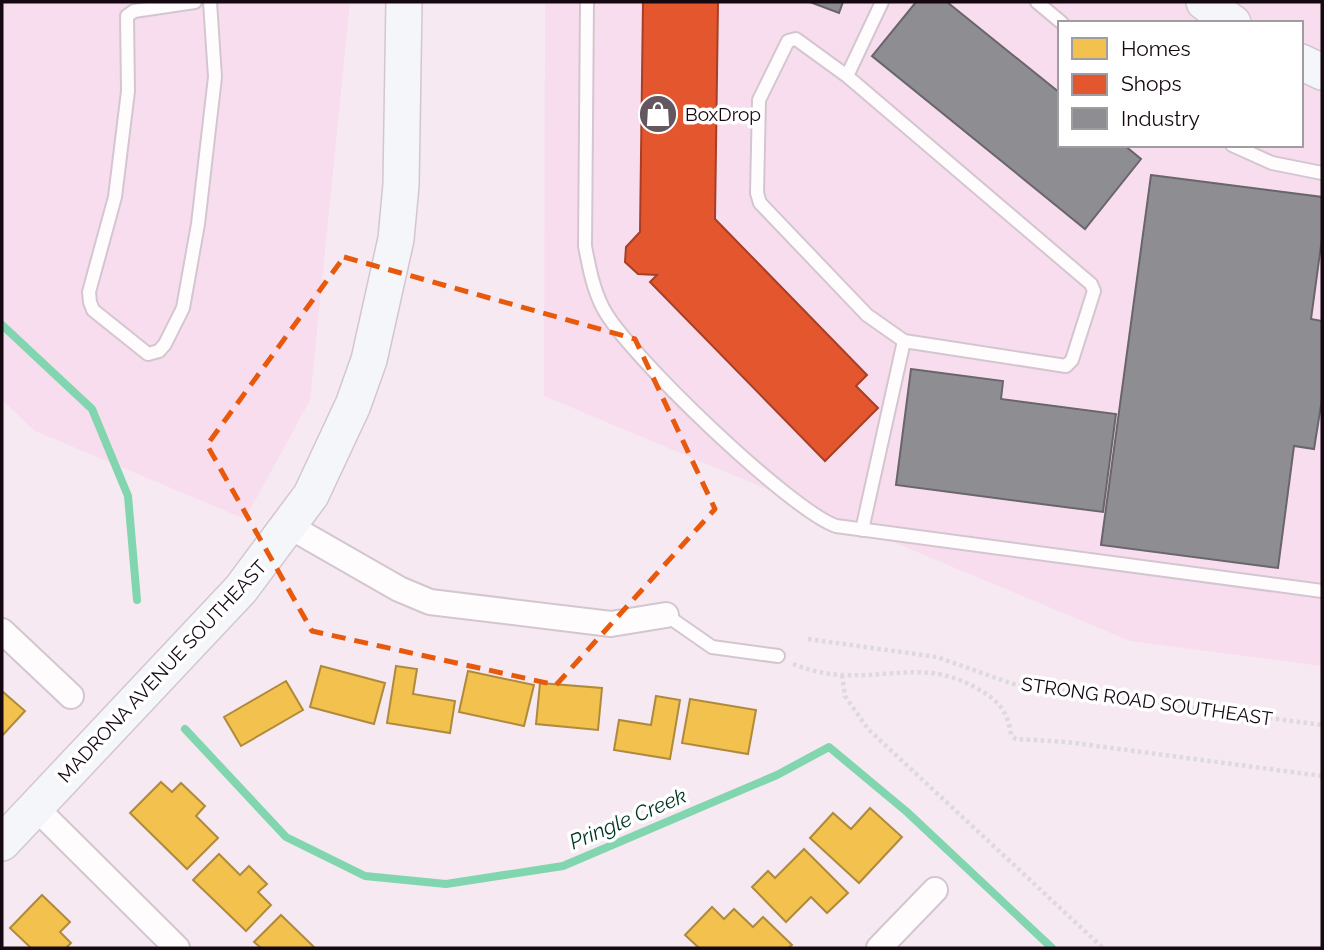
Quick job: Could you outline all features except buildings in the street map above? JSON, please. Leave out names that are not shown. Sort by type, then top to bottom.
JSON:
[{"type":"main road","name":"MADRONA AVENUE SOUTHEAST","points":[[2,844],[241,589],[311,495],[353,405],[369,360],[397,239],[401,185],[404,2]]},
{"type":"main road","points":[[1303,63],[1322,72]]},
{"type":"street","points":[[289,526],[399,589],[430,601],[611,624],[666,615]]},
{"type":"street","points":[[2,631],[71,696]]},
{"type":"street","points":[[36,808],[177,948]]},
{"type":"street","points":[[878,948],[935,890]]},
{"type":"lane","points":[[195,2],[134,11],[127,16],[128,91],[115,197],[89,292],[93,310],[148,354],[159,352],[183,308],[209,141],[214,89],[210,2]]},
{"type":"lane","points":[[587,2],[585,246],[592,280],[603,309],[635,353],[786,495],[822,521],[862,530],[1322,591]]},
{"type":"lane","points":[[847,75],[882,2]]},
{"type":"lane","points":[[1037,2],[1060,21]]},
{"type":"lane","points":[[796,39],[847,75],[1091,284],[1094,290],[1072,360],[1066,366],[904,341],[867,316],[760,203],[757,192],[760,100],[788,41],[796,39]]},
{"type":"lane","points":[[1236,147],[1272,163],[1322,173]]},
{"type":"lane","points":[[862,530],[904,341]]},
{"type":"lane","points":[[666,615],[712,647],[778,656]]},
{"type":"path","name":"STRONG ROAD SOUTHEAST","points":[[808,639],[937,657],[1013,684],[1322,725]]},
{"type":"path","points":[[778,656],[819,673],[842,675],[904,671],[954,676],[999,703],[1005,711],[1014,738],[1067,742],[1322,776]]},
{"type":"path","points":[[842,675],[845,696],[868,729],[1103,948]]},
{"type":"highlighted area","points":[[344,257],[635,339],[715,509],[556,685],[312,631],[207,445]]},
{"type":"shaded area","points":[[2,2],[350,2],[310,400],[245,519],[35,431],[2,400]]},
{"type":"shaded area","points":[[545,2],[1322,2],[1322,666],[1130,641],[544,396]]},
{"type":"waterway","name":"Pringle Creek","points":[[2,325],[92,409],[128,496],[137,600]]},
{"type":"waterway","name":"Pringle Creek","points":[[185,729],[286,837],[365,876],[446,884],[563,866],[777,775],[829,747],[907,812],[1052,948]]},
{"type":"place","name":"BoxDrop","points":[[658,114]]}]
